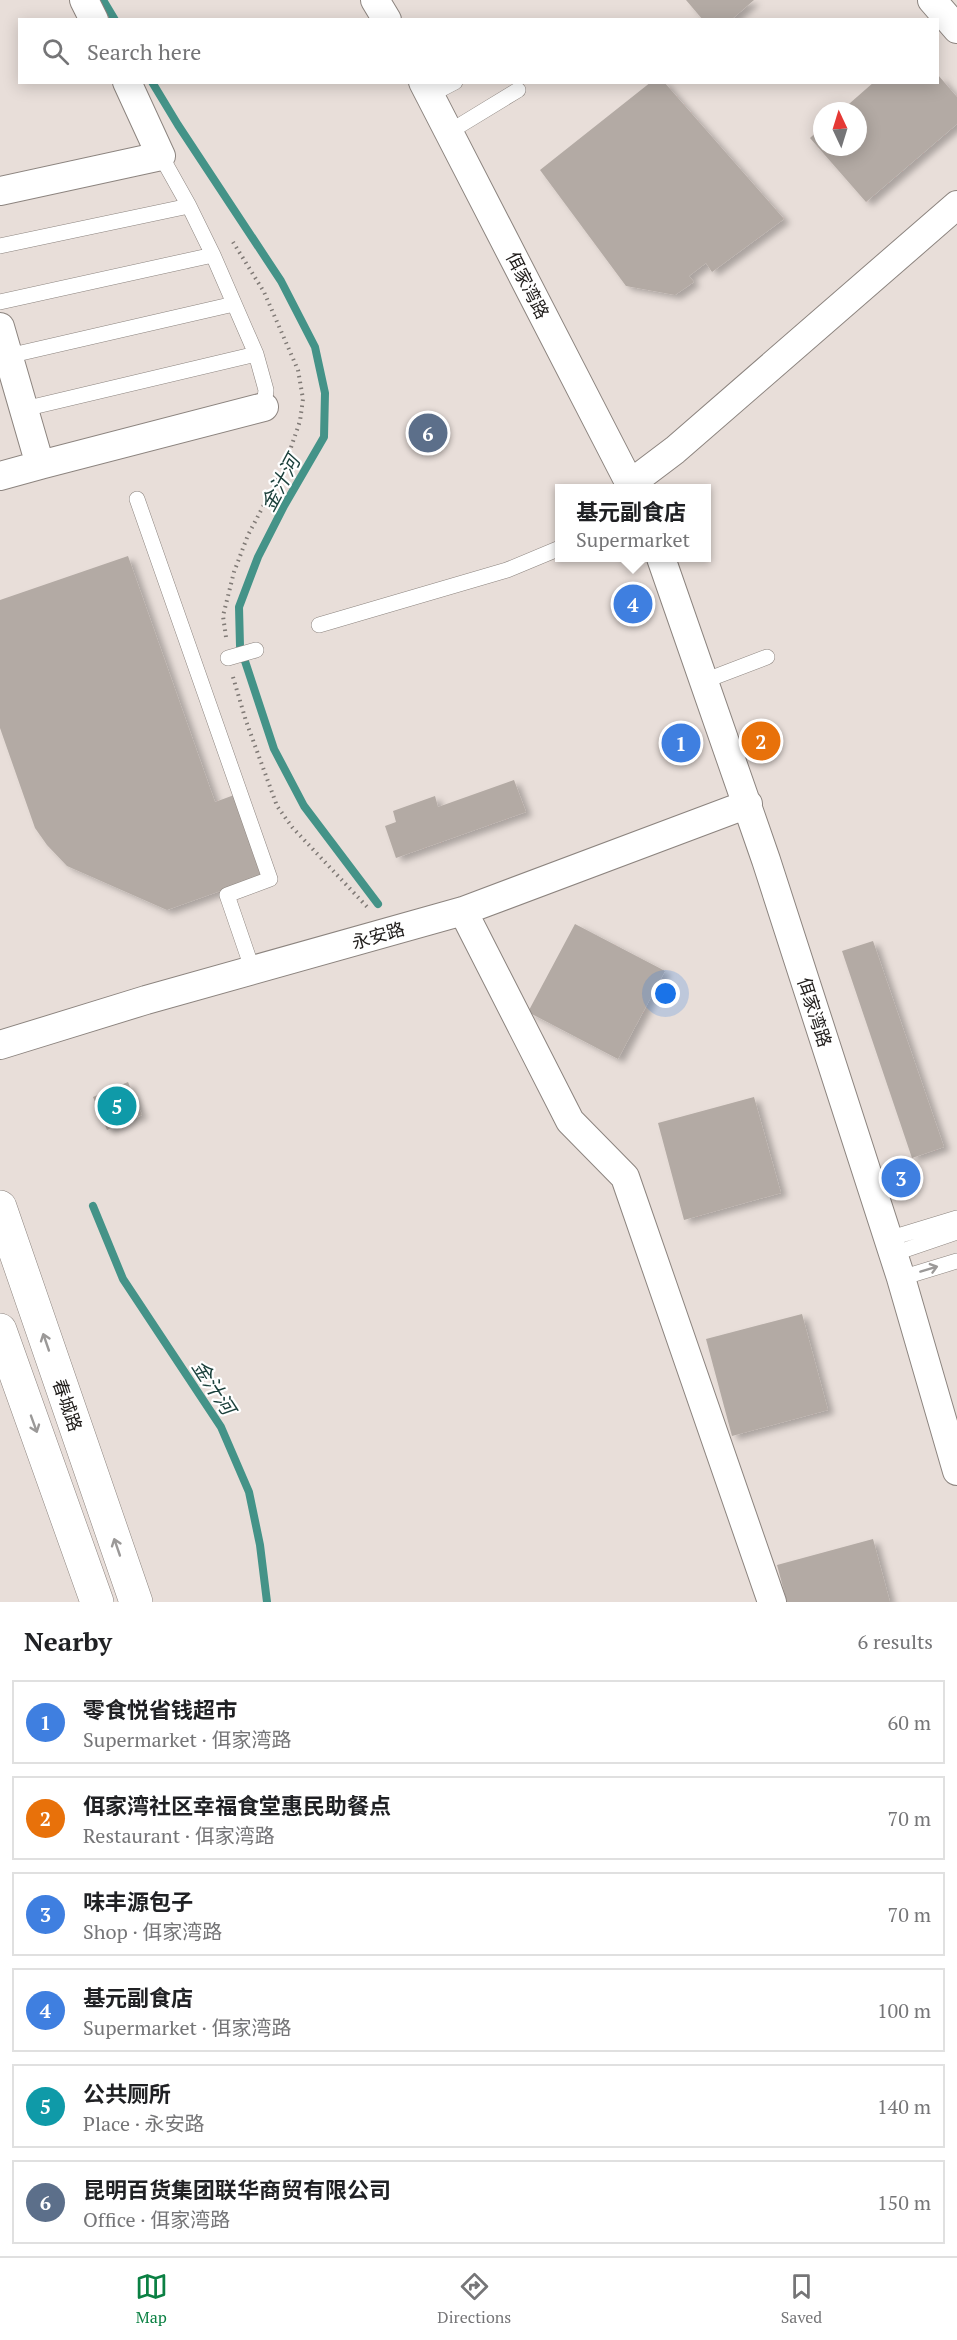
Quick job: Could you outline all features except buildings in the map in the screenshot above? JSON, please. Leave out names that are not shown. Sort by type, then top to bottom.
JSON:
[{"type":"main road","name":"春城路","points":[[0,1207],[137,1600]]},
{"type":"main road","points":[[0,1330],[97,1602]]},
{"type":"street","points":[[84,0],[93,18]]},
{"type":"street","points":[[375,0],[386,18]]},
{"type":"street","points":[[932,0],[957,29]]},
{"type":"street","points":[[0,191],[161,156],[130,89]]},
{"type":"street","name":"佴家湾路","points":[[426,89],[630,484]]},
{"type":"street","points":[[633,484],[957,205]]},
{"type":"street","points":[[0,327],[40,465]]},
{"type":"street","points":[[0,476],[264,407]]},
{"type":"street","name":"佴家湾路","points":[[662,562],[748,804],[894,1257],[957,1471]]},
{"type":"street","name":"永安路","points":[[0,1045],[463,911],[748,804]]},
{"type":"street","points":[[463,911],[570,1121],[625,1177],[772,1602]]},
{"type":"lane","points":[[426,89],[447,84]]},
{"type":"lane","points":[[448,132],[518,90]]},
{"type":"lane","points":[[161,156],[213,255],[256,354],[266,390],[264,407]]},
{"type":"lane","points":[[0,246],[189,206]]},
{"type":"lane","points":[[0,302],[213,255]]},
{"type":"lane","points":[[9,356],[234,304]]},
{"type":"lane","points":[[24,409],[256,354]]},
{"type":"lane","points":[[137,499],[270,879],[227,895],[253,971]]},
{"type":"lane","points":[[319,625],[507,570],[555,550]]},
{"type":"lane","points":[[228,658],[256,650]]},
{"type":"lane","points":[[705,681],[767,657]]},
{"type":"lane","points":[[894,1257],[957,1218]]},
{"type":"lane","points":[[894,1257],[957,1232]]},
{"type":"lane","points":[[894,1257],[957,1261]]},
{"type":"path","points":[[228,234],[264,292],[298,370],[303,399],[300,421],[285,465],[248,536],[234,572],[223,616],[228,658],[246,721],[277,806],[292,827],[371,911],[381,934]]},
{"type":"waterway","name":"金汁河","points":[[103,0],[114,18]]},
{"type":"waterway","name":"金汁河","points":[[153,84],[281,281],[315,347],[325,393],[324,437],[258,557],[239,607],[240,646],[274,749],[304,806],[378,904]]},
{"type":"waterway","name":"金汁河","points":[[93,1206],[123,1279],[221,1427],[249,1492],[260,1545],[267,1602]]},
{"type":"place","name":"昆明百货集团联华商贸有限公司","points":[[428,433]]},
{"type":"place","name":"基元副食店","points":[[633,604]]},
{"type":"place","name":"佴家湾社区幸福食堂惠民助餐点","points":[[761,741]]},
{"type":"place","name":"零食悦省钱超市","points":[[681,743]]},
{"type":"place","name":"公共厕所","points":[[117,1106]]},
{"type":"place","name":"味丰源包子","points":[[901,1178]]}]
